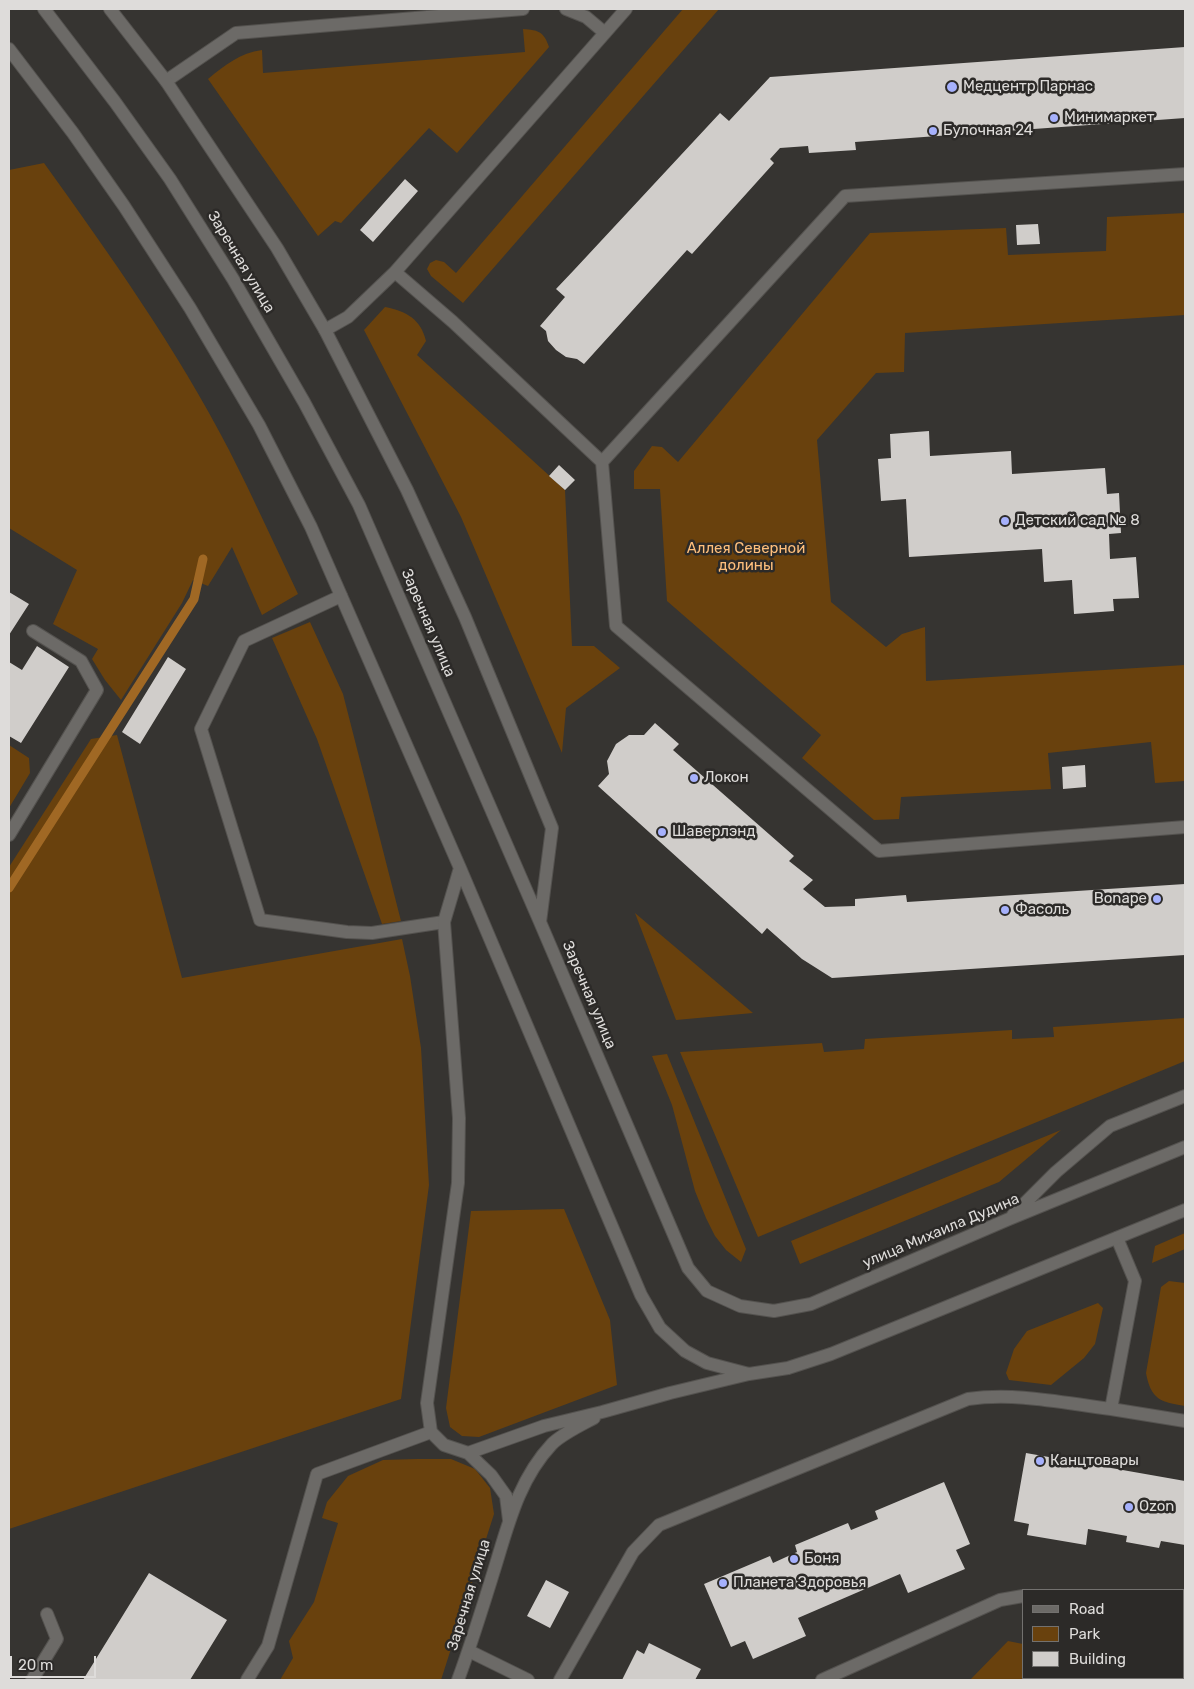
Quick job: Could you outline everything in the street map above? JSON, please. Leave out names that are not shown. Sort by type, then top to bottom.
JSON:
[{"type":"street","name":"Заречная улица","points":[[44,9],[115,102],[170,179],[233,279],[304,402],[359,506],[688,1268],[707,1291]]},
{"type":"street","points":[[110,9],[166,81],[277,248],[325,330],[407,490],[466,617],[552,828],[540,922]]},
{"type":"street","points":[[166,81],[236,33],[523,9]]},
{"type":"street","points":[[566,9],[586,17],[605,33]]},
{"type":"street","points":[[325,330],[348,317],[394,272],[626,9]]},
{"type":"street","points":[[9,49],[73,133],[190,308],[259,425],[311,527],[460,868],[641,1294],[660,1328],[685,1351],[707,1363],[749,1374]]},
{"type":"street","points":[[602,462],[845,196],[1185,174]]},
{"type":"street","points":[[394,272],[454,322],[602,462],[616,626],[879,851],[1185,827]]},
{"type":"street","points":[[341,596],[244,641],[201,728],[260,920],[347,932],[372,933],[444,922]]},
{"type":"street","points":[[9,835],[98,690],[81,662],[33,631]]},
{"type":"street","points":[[247,1680],[268,1646],[317,1474],[431,1432],[427,1403],[458,1183],[459,1118],[444,922],[460,868]]},
{"type":"street","points":[[1009,1219],[1056,1172],[1110,1126],[1185,1096]]},
{"type":"street","name":"улица Михаила Дудина","points":[[707,1291],[740,1306],[774,1311],[810,1304],[1009,1219],[1185,1147]]},
{"type":"street","points":[[468,1453],[544,1426],[749,1374],[788,1368],[831,1354],[1185,1210]]},
{"type":"street","points":[[1111,1409],[1135,1281],[1117,1238]]},
{"type":"street","points":[[560,1680],[633,1552],[659,1525],[968,1399],[1010,1396],[1185,1421]]},
{"type":"street","name":"Заречная улица","points":[[458,1680],[509,1520],[526,1480],[554,1442],[602,1412]]},
{"type":"street","name":"Заречная улица","points":[[431,1432],[444,1445],[468,1453],[491,1475],[506,1496],[509,1520]]},
{"type":"street","points":[[822,1680],[1000,1600],[1022,1596]]},
{"type":"street","points":[[32,1680],[57,1639],[47,1614]]},
{"type":"street","points":[[469,1650],[528,1680]]},
{"type":"green space","points":[[683,9],[719,9],[463,303],[431,276],[427,269],[430,263],[436,260],[444,262],[456,273]]},
{"type":"green space","points":[[523,29],[533,30],[543,35],[549,47],[457,153],[429,128],[341,223],[335,221],[318,236],[208,79],[227,64],[240,57],[262,50],[263,73],[525,52]]},
{"type":"green space","points":[[44,163],[142,303],[209,412],[298,594],[262,615],[232,547],[208,586],[193,580],[182,603],[121,700],[105,680],[92,659],[98,649],[53,624],[77,570],[9,528],[9,170]]},
{"type":"green space","name":"Аллея Северной долины","points":[[1185,213],[1185,315],[905,333],[904,372],[876,373],[817,440],[831,602],[886,647],[902,634],[925,627],[926,681],[1185,665],[1185,781],[1155,783],[1151,742],[1048,753],[1051,789],[901,797],[899,819],[874,820],[802,758],[821,735],[667,601],[660,489],[634,489],[634,471],[652,446],[662,447],[678,462],[870,233],[1006,228],[1008,255],[1106,251],[1107,217]]},
{"type":"green space","points":[[385,307],[412,317],[424,333],[426,341],[417,355],[565,490],[572,646],[594,646],[620,668],[566,708],[562,753],[461,517],[364,330]]},
{"type":"green space","points":[[310,622],[343,694],[401,921],[382,924],[317,739],[272,638]]},
{"type":"green space","points":[[117,735],[182,978],[402,939],[410,976],[421,1048],[429,1185],[401,1399],[9,1529],[9,867],[91,739]]},
{"type":"green space","points":[[9,745],[29,758],[30,773],[9,808]]},
{"type":"green space","points":[[635,913],[753,1013],[676,1020]]},
{"type":"green space","points":[[1185,1018],[1185,1061],[758,1237],[680,1052],[822,1043],[824,1052],[864,1049],[865,1039],[1012,1030],[1012,1039],[1054,1037],[1053,1027]]},
{"type":"green space","points":[[667,1054],[746,1249],[741,1262],[726,1250],[715,1236],[695,1191],[672,1105],[652,1056]]},
{"type":"green space","points":[[1061,1130],[999,1182],[800,1264],[791,1241]]},
{"type":"green space","points":[[564,1209],[610,1320],[617,1385],[479,1437],[462,1436],[450,1427],[446,1408],[471,1211]]},
{"type":"green space","points":[[1185,1233],[1185,1249],[1152,1263],[1155,1246]]},
{"type":"green space","points":[[1169,1281],[1185,1283],[1185,1406],[1169,1403],[1158,1398],[1151,1389],[1146,1373],[1161,1287]]},
{"type":"green space","points":[[1098,1303],[1103,1308],[1095,1344],[1084,1358],[1051,1385],[1009,1380],[1006,1373],[1014,1349],[1027,1331]]},
{"type":"green space","points":[[451,1459],[475,1469],[490,1488],[494,1514],[441,1680],[280,1680],[293,1658],[289,1641],[314,1602],[338,1523],[322,1518],[327,1502],[348,1476],[383,1460]]},
{"type":"green space","points":[[1008,1641],[1022,1644],[1022,1679],[1174,1679],[1173,1680],[970,1680]]},
{"type":"building","points":[[1185,47],[1185,118],[855,142],[856,150],[809,153],[808,146],[780,148],[770,159],[774,163],[692,254],[687,250],[584,364],[577,359],[566,357],[556,350],[548,341],[546,331],[540,326],[565,297],[556,289],[720,113],[729,121],[770,77]]},
{"type":"building","points":[[405,179],[418,191],[373,242],[360,230]]},
{"type":"building","points":[[1038,224],[1040,244],[1017,245],[1016,225]]},
{"type":"building","points":[[929,431],[930,456],[1011,451],[1012,474],[1105,468],[1107,494],[1119,493],[1121,533],[1109,534],[1110,559],[1136,557],[1139,598],[1113,599],[1114,611],[1074,614],[1072,580],[1044,582],[1042,549],[909,557],[906,499],[881,501],[878,459],[891,458],[890,434]]},
{"type":"building","points":[[559,465],[575,480],[565,490],[549,476]]},
{"type":"building","points":[[9,592],[29,604],[9,635]]},
{"type":"building","points":[[37,646],[69,667],[21,743],[9,736],[9,662],[22,670]]},
{"type":"building","points":[[168,657],[186,669],[140,744],[122,732]]},
{"type":"building","points":[[655,723],[679,744],[673,750],[794,856],[789,861],[813,880],[803,889],[825,907],[855,906],[855,899],[906,895],[907,902],[1185,884],[1185,955],[832,978],[802,959],[767,928],[762,934],[598,786],[609,774],[607,761],[616,744],[629,735],[644,735]]},
{"type":"building","points":[[1085,765],[1086,787],[1063,789],[1062,767]]},
{"type":"building","points":[[1026,1453],[1185,1481],[1185,1545],[1161,1541],[1159,1548],[1126,1542],[1127,1536],[1088,1529],[1086,1545],[1027,1535],[1029,1524],[1014,1521]]},
{"type":"building","points":[[944,1482],[970,1544],[956,1550],[965,1569],[908,1593],[900,1574],[798,1618],[806,1636],[753,1659],[745,1641],[731,1647],[704,1584],[770,1556],[773,1563],[797,1552],[795,1545],[848,1523],[851,1530],[878,1519],[875,1511]]},
{"type":"building","points":[[149,1573],[227,1620],[190,1680],[83,1680]]},
{"type":"building","points":[[546,1580],[569,1592],[550,1628],[527,1616]]},
{"type":"building","points":[[649,1643],[701,1669],[695,1680],[622,1680],[637,1650],[644,1654]]},
{"type":"waterway","points":[[9,888],[194,599],[203,559]]},
{"type":"place","name":"Медцентр Парнас","points":[[952,87]]},
{"type":"place","name":"Минимаркет","points":[[1054,118]]},
{"type":"place","name":"Булочная 24","points":[[933,131]]},
{"type":"place","name":"Детский сад № 8","points":[[1005,521]]},
{"type":"place","name":"Локон","points":[[694,778]]},
{"type":"place","name":"Шаверлэнд","points":[[662,832]]},
{"type":"place","name":"Bonape","points":[[1157,899]]},
{"type":"place","name":"Фасоль","points":[[1005,910]]},
{"type":"place","name":"Канцтовары","points":[[1040,1461]]},
{"type":"place","name":"Ozon","points":[[1129,1507]]},
{"type":"place","name":"Боня","points":[[794,1559]]},
{"type":"place","name":"Планета Здоровья","points":[[723,1583]]}]
